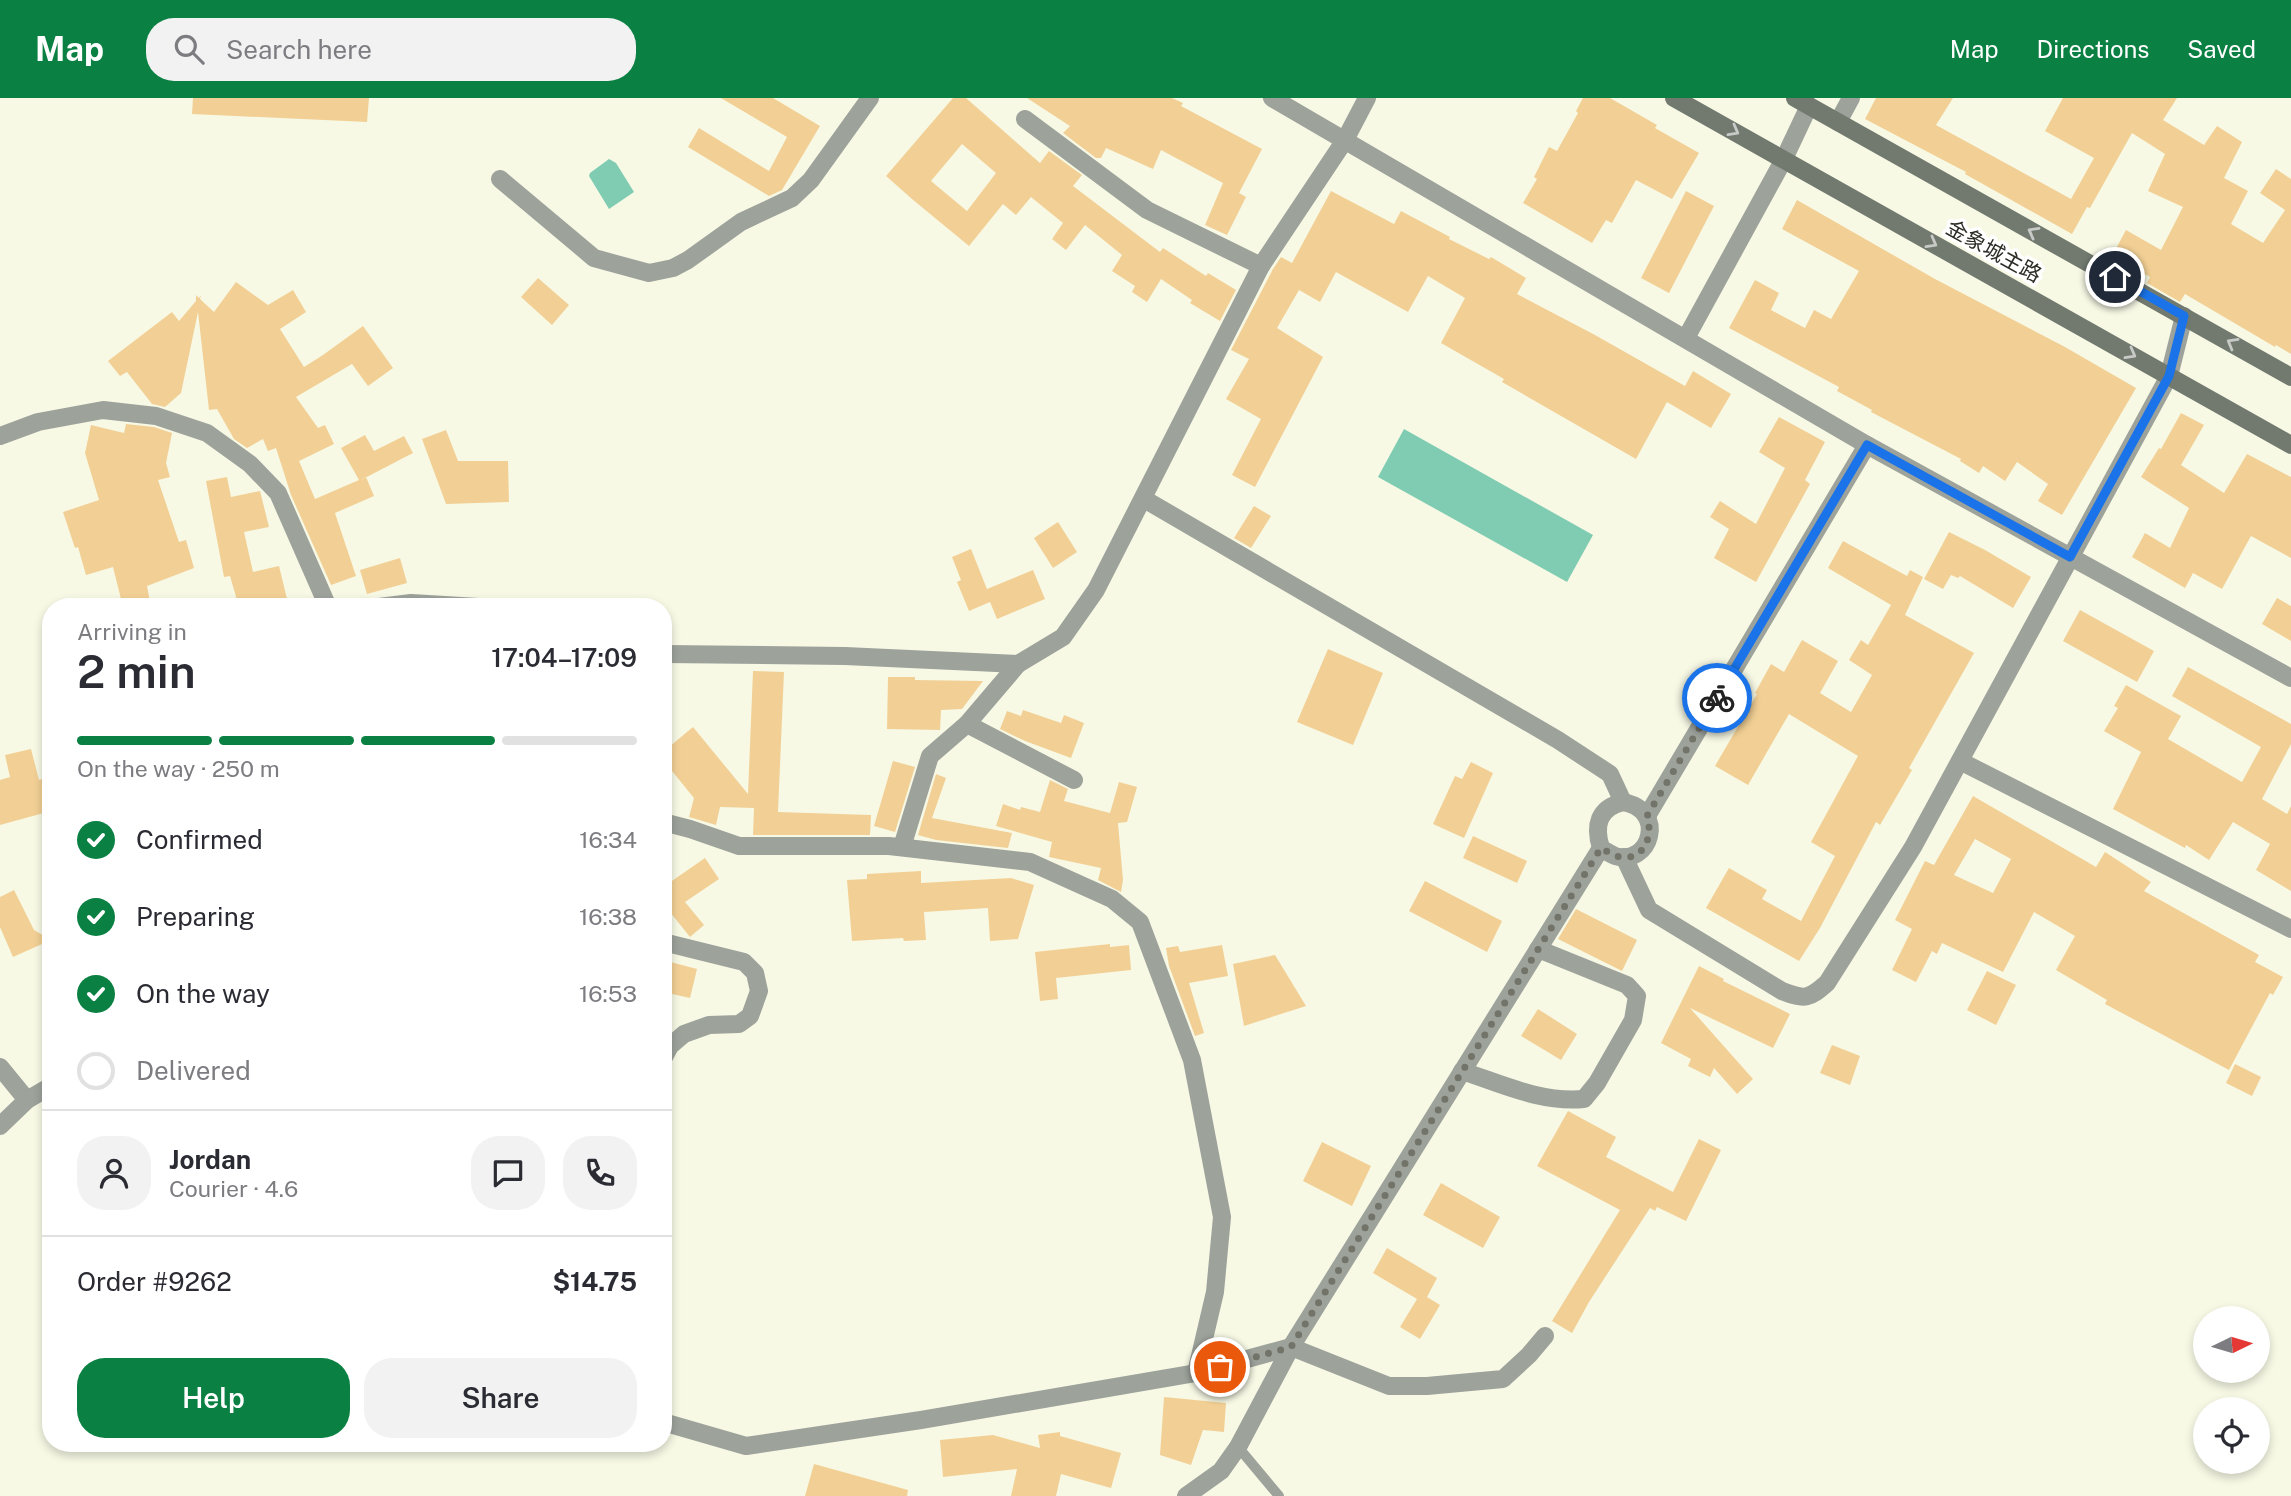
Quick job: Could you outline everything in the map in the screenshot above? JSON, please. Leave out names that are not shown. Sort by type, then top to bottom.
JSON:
[{"type":"main road","name":"金象城主路","points":[[1674,98],[2291,445]]},
{"type":"main road","name":"金象城主路","points":[[1802,102],[2291,377]]},
{"type":"street","points":[[500,179],[593,258],[649,273],[673,268],[741,222],[792,198],[811,180],[870,98]]},
{"type":"street","points":[[1272,98],[1867,445],[2291,678]]},
{"type":"street","points":[[902,847],[930,756],[967,724],[1018,664],[1063,637],[1096,590],[1261,266],[1345,140],[1367,98]]},
{"type":"street","points":[[1838,122],[1851,98]]},
{"type":"street","points":[[1686,338],[1784,159],[1802,102]]},
{"type":"street","points":[[1025,119],[1147,210],[1261,266]]},
{"type":"street","points":[[1624,857],[1649,910],[1782,991],[1798,998],[1813,996],[1827,983],[1913,847],[2169,376],[2184,316]]},
{"type":"street","points":[[0,436],[38,422],[103,410],[156,416],[207,433],[250,464],[278,493],[324,598]]},
{"type":"street","points":[[1647,816],[1867,445]]},
{"type":"street","points":[[1144,499],[1558,740],[1610,774],[1623,802]]},
{"type":"street","points":[[672,654],[845,656],[1018,664]]},
{"type":"street","points":[[967,724],[1074,780]]},
{"type":"street","points":[[1960,761],[2291,929]]},
{"type":"street","points":[[1623,802],[1640,808],[1647,816],[1650,834],[1641,850],[1624,857],[1615,856],[1601,848],[1597,835],[1600,817],[1613,804],[1623,802]]},
{"type":"street","points":[[672,824],[739,846],[902,847],[1030,862],[1112,899],[1140,922],[1192,1060],[1222,1217],[1215,1292],[1196,1373]]},
{"type":"street","points":[[1186,1496],[1221,1471],[1238,1447],[1291,1347],[1601,848]]},
{"type":"street","points":[[672,944],[744,962],[755,973],[758,991],[750,1016],[739,1024],[709,1025],[684,1034],[672,1044]]},
{"type":"street","points":[[1462,1071],[1545,1098],[1563,1101],[1584,1099],[1598,1083],[1633,1020],[1637,996],[1627,985],[1538,949]]},
{"type":"street","points":[[0,1067],[27,1100]]},
{"type":"street","points":[[0,1126],[27,1100],[42,1091]]},
{"type":"street","points":[[672,1425],[746,1446],[921,1420],[1196,1373],[1291,1347],[1389,1386],[1427,1386],[1503,1379],[1545,1336]]},
{"type":"lane","points":[[1238,1447],[1279,1496]]},
{"type":"water","points":[[609,159],[616,163],[634,192],[609,209],[589,176]]},
{"type":"water","points":[[1404,429],[1593,535],[1567,582],[1378,477]]},
{"type":"building","points":[[193,98],[369,98],[367,122],[192,114]]},
{"type":"building","points":[[721,98],[773,98],[820,126],[782,190],[769,196],[688,147],[699,128],[769,171],[787,137]]},
{"type":"building","points":[[953,98],[966,98],[1040,163],[1049,151],[1082,175],[1073,186],[1160,252],[1163,248],[1206,276],[1208,273],[1236,290],[1220,321],[1190,303],[1192,300],[1161,279],[1147,302],[1132,292],[1135,286],[1112,271],[1122,255],[1085,225],[1066,250],[1052,239],[1063,223],[1031,197],[1016,215],[1003,204],[969,246],[886,176]],"holes":[[[962,144],[996,173],[967,211],[931,181]]]},
{"type":"building","points":[[1027,98],[1172,98],[1183,103],[1181,106],[1262,149],[1239,193],[1246,197],[1227,235],[1205,225],[1223,183],[1161,150],[1153,169],[1106,148],[1101,158],[1096,158],[1063,133],[1070,126]]},
{"type":"building","points":[[1583,98],[1610,98],[1699,153],[1672,199],[1636,180],[1612,223],[1606,220],[1592,243],[1523,203],[1537,179],[1534,177],[1549,147],[1557,151],[1578,113],[1576,111]]},
{"type":"building","points":[[1876,98],[1953,98],[1936,125],[2071,199],[2094,158],[2045,131],[2063,98],[2177,98],[2163,120],[2204,145],[2217,126],[2242,142],[2224,178],[2248,191],[2231,224],[2263,243],[2285,210],[2260,193],[2276,169],[2291,179],[2291,354],[2185,294],[2180,302],[2147,283],[2150,277],[2112,256],[2126,230],[2161,250],[2183,207],[2148,191],[2165,154],[2132,133],[2090,208],[2087,207],[2072,234],[1965,174],[1966,172],[1865,119]]},
{"type":"building","points":[[1331,191],[1394,224],[1401,211],[1526,278],[1517,294],[1685,386],[1693,371],[1731,394],[1711,428],[1667,402],[1636,459],[1502,382],[1504,379],[1441,343],[1465,298],[1428,276],[1408,312],[1336,272],[1320,302],[1299,290],[1277,328],[1323,357],[1255,487],[1232,475],[1261,419],[1226,399],[1249,359],[1231,350],[1273,269],[1281,257],[1292,263]]},
{"type":"building","points":[[1686,191],[1714,206],[1669,293],[1641,278]]},
{"type":"building","points":[[1797,200],[1935,279],[2065,347],[2136,388],[2062,515],[2038,501],[2048,484],[2017,462],[2005,481],[1983,466],[1979,473],[1960,461],[1961,459],[1871,412],[1872,410],[1837,391],[1839,387],[1729,328],[1755,280],[1779,293],[1771,310],[1805,328],[1814,310],[1831,319],[1859,271],[1782,229]]},
{"type":"building","points":[[538,278],[569,305],[552,325],[521,297]]},
{"type":"building","points":[[236,282],[268,305],[293,290],[306,312],[280,329],[304,367],[363,326],[393,368],[368,386],[352,364],[296,397],[318,428],[325,425],[334,444],[299,461],[315,499],[359,480],[341,448],[365,435],[374,451],[404,436],[413,453],[366,477],[374,496],[335,513],[356,576],[331,585],[291,495],[276,448],[268,451],[263,439],[247,448],[234,439],[217,409],[209,410],[198,312],[181,393],[165,407],[152,404],[127,372],[120,376],[108,361],[172,312],[179,321],[196,301],[196,295],[199,298],[201,295],[200,299],[214,312]]},
{"type":"building","points":[[2181,413],[2204,425],[2181,465],[2224,493],[2247,454],[2291,477],[2291,558],[2251,536],[2222,589],[2193,573],[2185,588],[2132,557],[2145,533],[2170,548],[2189,508],[2141,477],[2159,448],[2161,449]]},
{"type":"building","points":[[1779,417],[1825,442],[1805,480],[1810,484],[1756,582],[1714,558],[1729,529],[1710,517],[1720,501],[1756,524],[1785,468],[1759,452]]},
{"type":"building","points":[[126,424],[154,427],[172,433],[166,463],[170,477],[158,480],[179,542],[186,540],[194,568],[147,586],[149,598],[121,598],[113,567],[86,575],[63,512],[99,500],[85,453],[91,425],[124,433]]},
{"type":"building","points":[[446,430],[458,461],[508,461],[509,502],[446,504],[422,439]]},
{"type":"building","points":[[227,477],[231,497],[260,491],[269,527],[244,532],[253,572],[279,566],[287,598],[236,598],[230,576],[224,577],[206,481]]},
{"type":"building","points":[[1254,506],[1271,516],[1251,548],[1234,538]]},
{"type":"building","points":[[1058,522],[1077,552],[1053,568],[1034,538]]},
{"type":"building","points":[[1949,532],[2031,577],[2013,608],[1960,576],[1958,578],[1951,575],[1943,589],[1924,579]]},
{"type":"building","points":[[1843,541],[1907,576],[1910,570],[1923,577],[1905,615],[1974,653],[1909,768],[1912,770],[1880,825],[1876,822],[1820,928],[1799,961],[1706,908],[1729,868],[1767,890],[1762,899],[1801,921],[1835,856],[1811,842],[1858,756],[1789,714],[1748,785],[1715,766],[1757,694],[1755,693],[1771,664],[1784,672],[1802,640],[1838,661],[1820,693],[1851,712],[1872,675],[1849,660],[1861,640],[1868,645],[1891,605],[1828,568]]},
{"type":"building","points":[[971,549],[987,589],[1033,570],[1045,599],[997,619],[990,602],[969,611],[957,582],[961,580],[952,557]]},
{"type":"building","points":[[400,558],[407,583],[367,594],[360,570]]},
{"type":"building","points":[[2277,598],[2291,606],[2291,641],[2262,624]]},
{"type":"building","points":[[2080,610],[2154,651],[2137,682],[2063,641]]},
{"type":"building","points":[[1328,649],[1383,673],[1353,745],[1297,722]]},
{"type":"building","points":[[2188,667],[2291,724],[2291,744],[2262,799],[2287,814],[2291,806],[2291,891],[2256,870],[2270,844],[2233,822],[2209,860],[2186,845],[2185,848],[2113,809],[2141,752],[2104,731],[2118,708],[2114,706],[2126,685],[2181,716],[2168,739],[2242,782],[2261,747],[2172,696]]},
{"type":"building","points":[[753,671],[784,672],[778,812],[871,815],[870,835],[753,835],[754,808],[720,807],[716,825],[689,817],[694,798],[672,771],[672,744],[693,727],[748,794]]},
{"type":"building","points":[[888,677],[983,681],[962,709],[941,710],[940,730],[887,729]]},
{"type":"building","points":[[1023,710],[1061,723],[1064,715],[1084,723],[1071,758],[1000,729],[1007,711],[1021,716]]},
{"type":"building","points":[[31,749],[39,780],[42,779],[42,813],[0,825],[0,780],[10,777],[5,755]]},
{"type":"building","points":[[893,761],[915,767],[895,832],[874,826]]},
{"type":"building","points":[[1471,762],[1493,773],[1464,838],[1433,824],[1455,776],[1462,779]]},
{"type":"building","points":[[936,774],[946,778],[932,818],[1012,833],[1008,848],[936,840],[918,835]]},
{"type":"building","points":[[1050,780],[1068,789],[1064,801],[1110,813],[1119,782],[1137,787],[1127,822],[1118,823],[1123,880],[1121,892],[1098,880],[1101,868],[1049,857],[1052,842],[996,826],[1003,804],[1020,810],[1021,807],[1040,812]]},
{"type":"building","points":[[1973,796],[2096,867],[2105,852],[2151,882],[2144,891],[2259,955],[2255,962],[2283,977],[2273,995],[2270,993],[2229,1070],[2105,1004],[2107,1000],[2056,970],[2075,936],[2034,912],[2003,972],[1942,943],[1937,954],[1932,951],[1916,982],[1892,970],[1912,929],[1895,920],[1925,861],[1934,865]],"holes":[[[1975,839],[2011,859],[1993,893],[1954,875]]]},
{"type":"building","points":[[1473,836],[1527,861],[1517,883],[1463,858]]},
{"type":"building","points":[[705,858],[719,879],[685,902],[704,925],[690,937],[672,914],[672,881]]},
{"type":"building","points":[[921,871],[921,883],[1011,878],[1034,885],[1018,939],[990,941],[988,908],[924,912],[926,940],[904,941],[903,938],[852,941],[847,880],[867,879],[867,874]]},
{"type":"building","points":[[1425,881],[1502,921],[1487,952],[1409,911]]},
{"type":"building","points":[[14,890],[34,930],[42,935],[42,944],[13,957],[0,927],[0,897]]},
{"type":"building","points":[[1576,909],[1637,940],[1622,971],[1558,939]]},
{"type":"building","points":[[1110,944],[1110,947],[1129,945],[1131,970],[1056,978],[1058,999],[1040,1001],[1035,952]]},
{"type":"building","points":[[1222,945],[1228,976],[1189,983],[1204,1033],[1195,1036],[1169,966],[1166,948],[1178,946],[1180,952]]},
{"type":"building","points":[[1275,955],[1306,1006],[1244,1026],[1233,964]]},
{"type":"building","points":[[672,962],[697,969],[690,998],[672,994]]},
{"type":"building","points":[[1699,966],[1790,1014],[1773,1048],[1690,1008],[1753,1079],[1737,1094],[1714,1068],[1710,1077],[1688,1066],[1691,1059],[1661,1043]]},
{"type":"building","points":[[1987,971],[2016,985],[1996,1025],[1967,1010]]},
{"type":"building","points":[[1538,1009],[1577,1034],[1561,1060],[1521,1036]]},
{"type":"building","points":[[1832,1045],[1860,1056],[1850,1085],[1820,1073]]},
{"type":"building","points":[[2235,1064],[2261,1077],[2252,1096],[2226,1083]]},
{"type":"building","points":[[1568,1111],[1616,1137],[1606,1157],[1673,1192],[1699,1139],[1721,1150],[1686,1221],[1657,1207],[1655,1211],[1650,1208],[1572,1333],[1552,1321],[1620,1210],[1537,1166]]},
{"type":"building","points":[[1322,1142],[1371,1166],[1352,1206],[1303,1181]]},
{"type":"building","points":[[1441,1183],[1500,1217],[1483,1248],[1423,1215]]},
{"type":"building","points":[[1387,1248],[1437,1278],[1427,1297],[1440,1305],[1420,1339],[1400,1327],[1417,1299],[1373,1273]]},
{"type":"building","points":[[1164,1397],[1226,1403],[1224,1432],[1203,1430],[1191,1465],[1160,1455]]},
{"type":"building","points":[[1060,1432],[1060,1436],[1121,1453],[1111,1488],[1061,1474],[1056,1496],[1011,1496],[1017,1469],[943,1477],[940,1440],[993,1435],[1040,1448],[1038,1435]]},
{"type":"building","points":[[814,1464],[908,1490],[907,1496],[805,1496]]},
{"type":"way so far","points":[[1220,1367],[1291,1347],[1601,848],[1615,856],[1624,857],[1633,855],[1647,843],[1650,834],[1647,816],[1717,698]]},
{"type":"route","points":[[1717,698],[1867,445],[2070,557],[2169,376],[2184,316],[2115,277]]}]
